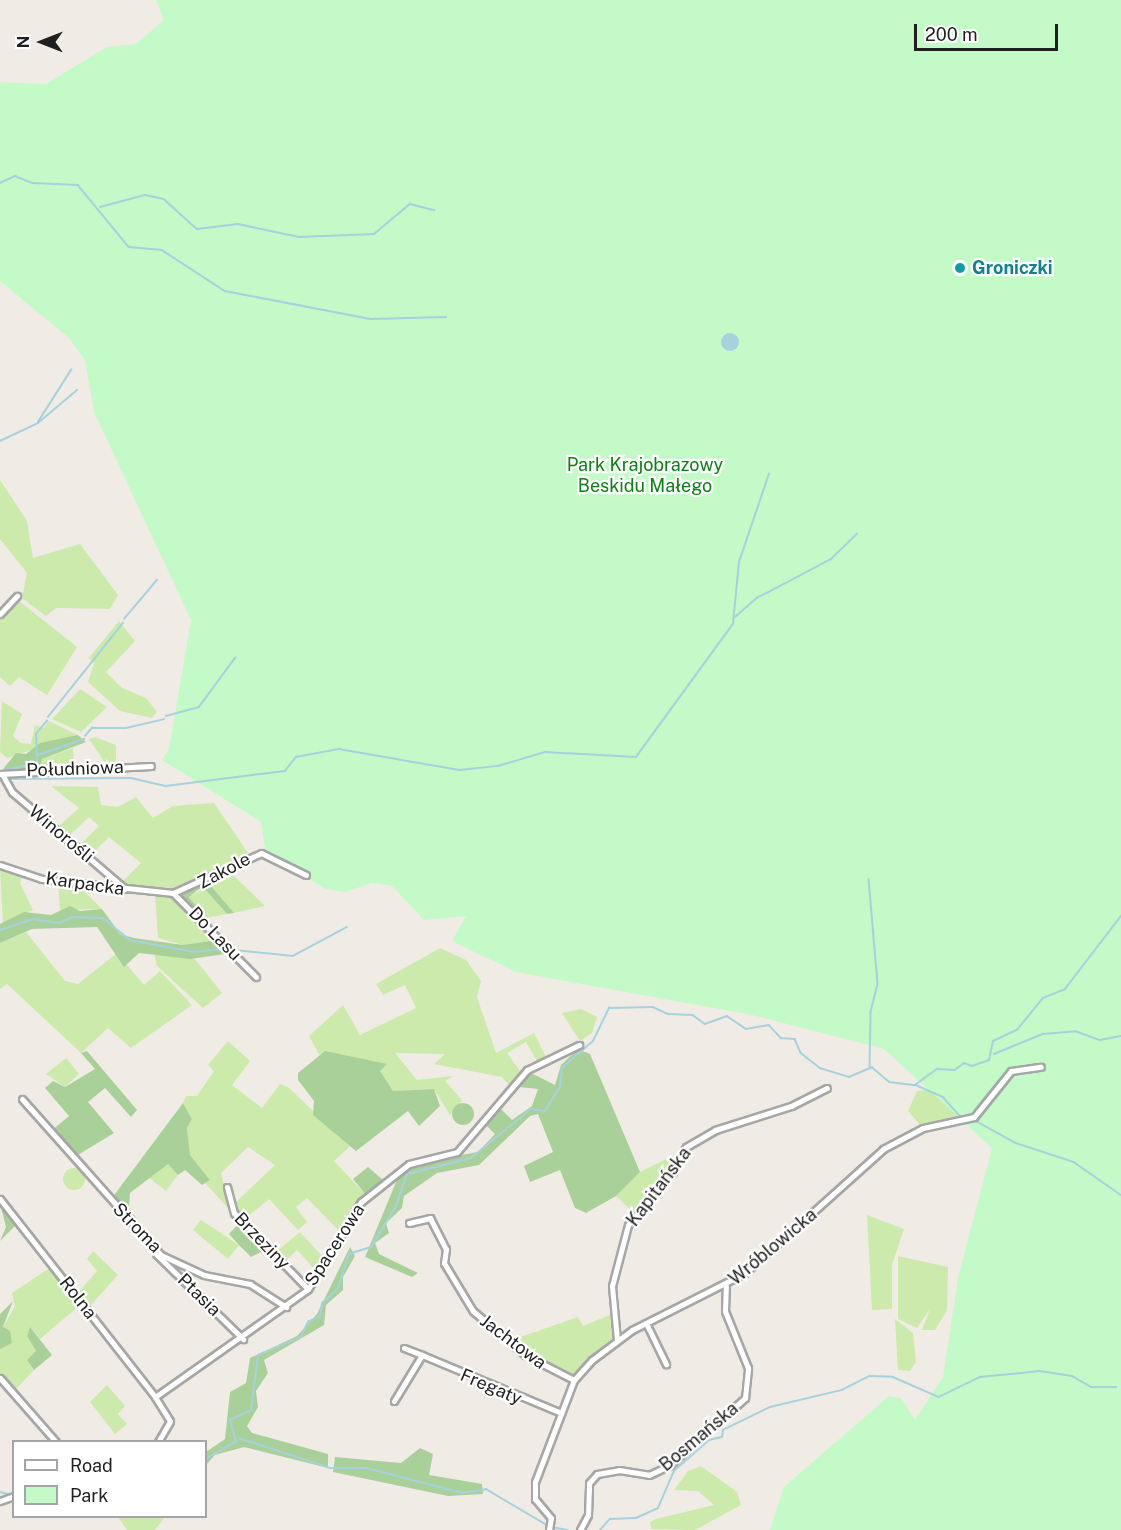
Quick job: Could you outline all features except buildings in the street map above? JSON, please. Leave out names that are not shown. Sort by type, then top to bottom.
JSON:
[{"type":"street","points":[[0,614],[17,596]]},
{"type":"street","name":"Południowa","points":[[1,774],[151,766]]},
{"type":"street","name":"Winorośli","points":[[1,774],[12,792],[126,890]]},
{"type":"street","name":"Zakole","points":[[173,893],[261,853],[306,875]]},
{"type":"street","name":"Karpacka","points":[[0,865],[42,879],[126,890],[173,893]]},
{"type":"street","name":"Do Lasu","points":[[173,893],[256,977]]},
{"type":"street","name":"Spacerowa","points":[[155,1397],[243,1339],[308,1289],[361,1202],[409,1164],[457,1152],[527,1070],[579,1045]]},
{"type":"street","name":"Wróblowicka","points":[[550,1528],[534,1486],[574,1380],[617,1340],[646,1323],[726,1286],[883,1149],[923,1128],[974,1117],[1011,1071],[1041,1067]]},
{"type":"street","name":"Kapitańska","points":[[617,1340],[612,1286],[628,1225],[673,1172],[686,1147],[715,1130],[791,1106],[827,1088]]},
{"type":"street","name":"Stroma","points":[[22,1099],[161,1255],[204,1275],[250,1284],[286,1306]]},
{"type":"street","name":"Brzeziny","points":[[227,1187],[234,1213],[308,1289]]},
{"type":"street","name":"Rolna","points":[[0,1199],[155,1397]]},
{"type":"street","name":"Jachtowa","points":[[409,1223],[430,1218],[446,1249],[444,1263],[474,1311],[525,1355],[574,1380]]},
{"type":"street","name":"Ptasia","points":[[130,1227],[243,1339]]},
{"type":"street","name":"Bosmańska","points":[[580,1530],[588,1515],[589,1483],[597,1474],[657,1472],[745,1398],[748,1368],[725,1311],[726,1286]]},
{"type":"street","points":[[646,1323],[666,1364]]},
{"type":"street","name":"Fregaty","points":[[404,1348],[561,1413]]},
{"type":"street","points":[[394,1401],[422,1355]]},
{"type":"street","points":[[0,1378],[54,1440]]},
{"type":"street","points":[[155,1397],[170,1422],[159,1440]]},
{"type":"green space","name":"Park Krajobrazowy Beskidu Małego","points":[[156,0],[1121,0],[1121,1530],[770,1530],[784,1487],[889,1396],[901,1398],[915,1420],[943,1377],[958,1278],[992,1148],[884,1049],[752,1015],[516,972],[452,941],[466,916],[424,920],[392,886],[372,883],[345,892],[326,889],[292,869],[265,848],[261,822],[162,760],[169,749],[191,620],[94,412],[85,360],[69,338],[0,281],[0,82],[46,84],[107,47],[136,44],[164,20]]},
{"type":"green space","points":[[0,480],[27,521],[33,558],[80,544],[118,595],[110,609],[56,608],[46,616],[22,598],[27,573],[0,539]]},
{"type":"green space","points":[[19,601],[77,647],[47,695],[19,677],[10,686],[0,677],[0,617]]},
{"type":"green space","points":[[119,621],[135,641],[106,672],[122,688],[146,698],[157,712],[152,718],[120,711],[88,682],[94,663],[89,658]]},
{"type":"green space","points":[[80,689],[107,707],[81,732],[52,719]]},
{"type":"green space","points":[[2,701],[22,714],[13,736],[21,743],[31,744],[35,725],[44,728],[49,721],[78,735],[7,758],[0,752]]},
{"type":"green space","points":[[78,735],[86,742],[42,759],[41,768],[0,773],[16,753],[26,754],[40,743]]},
{"type":"green space","points":[[95,737],[116,745],[116,765],[107,766],[89,739]]},
{"type":"green space","points":[[73,748],[74,767],[41,768],[42,759]]},
{"type":"green space","points":[[51,786],[98,787],[101,805],[118,807],[136,797],[153,818],[173,806],[214,803],[248,853],[174,891],[128,888],[122,882],[141,863],[109,837],[92,854],[80,845],[99,826],[89,817],[69,836],[58,827],[79,808]]},
{"type":"green space","points":[[227,868],[210,885],[234,913],[227,914],[205,889],[199,889],[189,897],[206,918],[201,919],[181,894]]},
{"type":"green space","points":[[0,869],[23,875],[20,883],[33,910],[3,924]]},
{"type":"green space","points":[[229,871],[265,906],[234,913],[209,885]]},
{"type":"green space","points":[[58,882],[76,883],[102,909],[60,910]]},
{"type":"green space","points":[[205,888],[227,914],[206,918],[189,897]]},
{"type":"green space","points":[[155,894],[173,896],[217,940],[183,945],[158,938]]},
{"type":"green space","points":[[70,906],[80,911],[102,909],[120,934],[183,945],[217,940],[232,953],[190,959],[139,953],[124,967],[97,927],[32,929],[0,943],[0,924],[24,912],[51,915]]},
{"type":"green space","points":[[26,932],[65,981],[78,984],[117,953],[144,985],[160,971],[192,1005],[131,1048],[108,1028],[81,1053],[7,984],[0,989],[0,943]]},
{"type":"green space","points":[[440,948],[466,960],[481,981],[477,997],[496,1053],[534,1033],[546,1057],[537,1061],[526,1042],[507,1053],[522,1074],[511,1087],[502,1077],[434,1064],[445,1054],[395,1053],[417,1080],[453,1076],[445,1081],[462,1100],[450,1115],[434,1089],[393,1091],[379,1071],[386,1065],[319,1054],[309,1036],[343,1005],[360,1035],[416,1008],[405,985],[383,995],[376,984]]},
{"type":"green space","points":[[154,953],[194,958],[222,993],[203,1008],[157,966]]},
{"type":"green space","points":[[581,1009],[597,1017],[592,1033],[580,1041],[562,1013]]},
{"type":"green space","points":[[228,1041],[250,1061],[232,1085],[262,1108],[280,1084],[288,1087],[350,1146],[334,1161],[366,1195],[340,1232],[307,1198],[296,1207],[307,1222],[298,1230],[269,1199],[245,1219],[237,1212],[233,1205],[275,1165],[248,1147],[221,1173],[229,1209],[205,1183],[210,1180],[190,1155],[187,1128],[192,1119],[183,1103],[186,1096],[197,1096],[214,1071],[208,1065]]},
{"type":"green space","points":[[578,1049],[590,1054],[640,1172],[616,1196],[586,1213],[575,1208],[560,1170],[530,1182],[524,1166],[553,1152],[538,1114],[530,1116],[479,1165],[437,1173],[404,1196],[402,1208],[386,1223],[389,1233],[375,1243],[379,1254],[418,1273],[412,1277],[365,1257],[399,1175],[412,1164],[478,1152],[495,1134],[484,1123],[500,1108],[512,1120],[532,1106],[538,1089],[519,1087],[529,1072],[555,1085],[561,1065]]},
{"type":"green space","points":[[87,1051],[137,1110],[131,1117],[105,1088],[88,1102],[114,1133],[73,1158],[51,1131],[69,1116],[45,1088],[53,1081],[65,1087],[95,1069],[81,1053]]},
{"type":"green space","points":[[325,1051],[387,1064],[380,1071],[393,1091],[434,1089],[440,1106],[419,1126],[408,1111],[356,1151],[313,1115],[314,1101],[298,1080],[298,1073]]},
{"type":"green space","points":[[66,1058],[79,1074],[65,1087],[46,1074]]},
{"type":"green space","points":[[935,1089],[967,1117],[921,1126],[908,1111],[917,1091]]},
{"type":"green space","points":[[183,1103],[192,1119],[187,1128],[190,1155],[210,1180],[202,1185],[185,1170],[178,1175],[168,1164],[130,1193],[129,1208],[137,1219],[133,1222],[112,1198]]},
{"type":"green space","points":[[463,1103],[473,1110],[474,1114],[467,1124],[463,1125],[453,1118],[452,1114],[459,1104]]},
{"type":"green space","points":[[666,1159],[674,1166],[634,1213],[616,1196],[640,1172]]},
{"type":"green space","points":[[168,1164],[178,1175],[166,1191],[148,1177]]},
{"type":"green space","points":[[368,1167],[383,1180],[366,1195],[353,1179]]},
{"type":"green space","points":[[74,1168],[82,1171],[85,1179],[82,1187],[74,1190],[66,1187],[63,1179],[66,1171]]},
{"type":"green space","points":[[0,1203],[16,1225],[0,1241],[6,1227]]},
{"type":"green space","points":[[867,1215],[904,1229],[892,1265],[892,1309],[872,1310]]},
{"type":"green space","points":[[201,1220],[239,1245],[228,1259],[193,1230]]},
{"type":"green space","points":[[241,1221],[267,1249],[251,1257],[239,1245],[229,1234]]},
{"type":"green space","points":[[300,1232],[324,1258],[317,1272],[297,1250],[285,1261],[276,1252]]},
{"type":"green space","points":[[350,1247],[355,1256],[343,1277],[343,1290],[326,1305],[324,1325],[264,1360],[268,1373],[256,1391],[258,1407],[247,1426],[252,1433],[328,1454],[328,1468],[244,1447],[215,1455],[207,1464],[207,1451],[225,1439],[230,1392],[246,1383],[250,1358],[297,1336],[317,1314]]},
{"type":"green space","points":[[93,1251],[118,1275],[88,1308],[77,1294],[97,1271],[87,1259]]},
{"type":"green space","points":[[898,1256],[948,1267],[947,1310],[935,1330],[922,1330],[930,1309],[917,1328],[898,1319]]},
{"type":"green space","points":[[51,1267],[80,1305],[40,1339],[31,1328],[27,1336],[36,1351],[27,1360],[34,1370],[12,1393],[0,1376],[0,1349],[11,1343],[3,1328],[15,1306],[12,1293]]},
{"type":"green space","points":[[13,1301],[3,1327],[10,1331],[12,1343],[0,1349],[0,1314]]},
{"type":"green space","points":[[612,1314],[613,1340],[572,1376],[509,1341],[578,1317],[583,1326]]},
{"type":"green space","points":[[895,1319],[913,1333],[916,1362],[910,1371],[898,1370]]},
{"type":"green space","points":[[30,1327],[52,1355],[34,1370],[27,1360],[36,1351],[27,1336]]},
{"type":"green space","points":[[107,1385],[125,1406],[118,1414],[127,1424],[115,1434],[90,1402]]},
{"type":"green space","points":[[420,1448],[433,1454],[429,1475],[482,1484],[483,1494],[448,1496],[333,1472],[335,1457],[401,1463]]},
{"type":"green space","points":[[701,1466],[737,1492],[741,1505],[695,1530],[651,1529],[650,1522],[656,1519],[714,1505],[698,1491],[674,1490],[688,1471]]},
{"type":"green space","points":[[119,1518],[164,1518],[155,1530],[127,1530]]},
{"type":"water","points":[[730,333],[736,336],[739,342],[736,348],[730,351],[724,348],[721,342],[724,336]]},
{"type":"waterway","points":[[0,183],[15,176],[32,183],[78,185],[129,247],[162,250],[225,291],[371,319],[446,317]]},
{"type":"waterway","points":[[100,207],[145,195],[164,199],[197,229],[238,224],[299,237],[374,234],[410,204],[434,210]]},
{"type":"waterway","points":[[38,422],[71,370]]},
{"type":"waterway","points":[[0,441],[38,423],[77,390]]},
{"type":"waterway","points":[[7,779],[131,778],[166,786],[285,771],[296,757],[339,749],[459,770],[498,766],[545,752],[636,757],[733,624],[739,562],[769,474]]},
{"type":"waterway","points":[[735,617],[757,598],[831,559],[857,534]]},
{"type":"waterway","points":[[124,619],[157,580]]},
{"type":"waterway","points":[[48,717],[123,623]]},
{"type":"waterway","points":[[166,716],[199,707],[235,658]]},
{"type":"waterway","points":[[85,736],[92,728],[126,728],[164,719]]},
{"type":"waterway","points":[[2,771],[37,763],[36,734],[47,721]]},
{"type":"waterway","points":[[38,755],[84,739]]},
{"type":"waterway","points":[[869,879],[878,984],[871,1012],[870,1067]]},
{"type":"waterway","points":[[207,1458],[236,1442],[230,1420],[251,1410],[258,1355],[301,1337],[308,1322],[320,1316],[322,1303],[338,1289],[349,1254],[371,1247],[396,1206],[407,1174],[471,1158],[531,1109],[545,1111],[560,1087],[562,1068],[593,1041],[609,1008],[653,1007],[668,1014],[693,1015],[705,1024],[727,1016],[746,1029],[769,1025],[781,1038],[795,1039],[801,1053],[820,1068],[849,1077],[872,1067],[889,1082],[915,1085],[937,1069],[955,1070],[964,1063],[972,1066],[989,1060],[993,1041],[1017,1030],[1043,998],[1065,989],[1121,916]]},
{"type":"waterway","points":[[0,930],[33,919],[59,923],[73,917],[103,918],[130,940],[194,952],[224,949]]},
{"type":"waterway","points":[[235,950],[293,956],[347,927]]},
{"type":"waterway","points":[[994,1054],[1043,1034],[1075,1031],[1100,1040],[1121,1036]]},
{"type":"waterway","points":[[916,1085],[943,1097],[962,1118]]},
{"type":"waterway","points":[[974,1120],[1016,1143],[1074,1162],[1121,1195]]},
{"type":"waterway","points":[[600,1530],[610,1519],[636,1518],[658,1508],[674,1471],[709,1440],[722,1437],[723,1430],[770,1407],[842,1390],[870,1376],[893,1377],[939,1397],[980,1377],[1040,1371],[1072,1376],[1091,1387],[1116,1387]]},
{"type":"waterway","points":[[239,1438],[330,1468],[367,1468],[462,1493],[486,1489],[547,1525]]},
{"type":"waterway","points":[[0,1492],[8,1494]]},
{"type":"waterway","points":[[551,1527],[568,1530]]},
{"type":"place","name":"Groniczki","points":[[960,268]]}]
